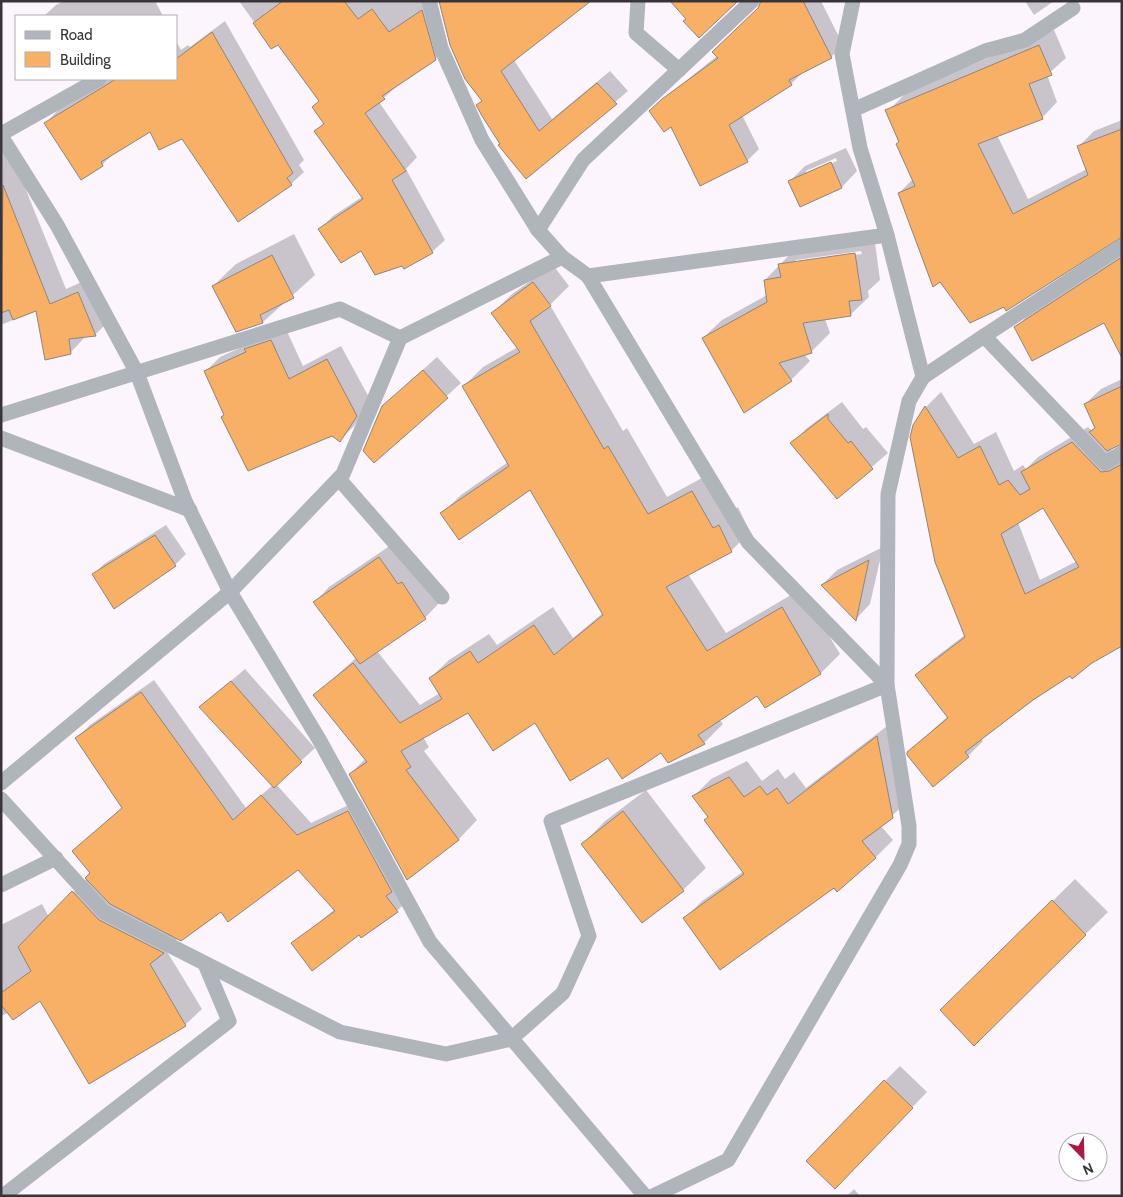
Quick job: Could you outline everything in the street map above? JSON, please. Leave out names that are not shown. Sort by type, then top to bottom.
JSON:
[{"type":"street","points":[[429,1],[441,48],[482,140],[538,230],[562,257],[588,276],[748,542],[887,686]]},
{"type":"street","points":[[638,1],[636,33],[679,70]]},
{"type":"street","points":[[538,230],[583,160],[752,1]]},
{"type":"street","points":[[853,1],[842,54],[860,148],[887,235],[923,377]]},
{"type":"street","points":[[853,110],[985,51],[1025,40],[1073,8]]},
{"type":"street","points":[[97,80],[1,135],[57,225],[137,373],[190,510],[230,592],[320,741],[430,942],[510,1039],[645,1196]]},
{"type":"street","points":[[588,276],[887,235]]},
{"type":"street","points":[[654,1196],[728,1160],[900,865],[909,844],[909,826],[887,686],[888,494],[909,401],[923,377],[1122,246]]},
{"type":"street","points":[[1,783],[230,592],[339,479],[343,474],[400,338],[562,257]]},
{"type":"street","points":[[1,415],[340,309],[400,338]]},
{"type":"street","points":[[984,336],[1105,464],[1122,453]]},
{"type":"street","points":[[1,438],[190,510]]},
{"type":"street","points":[[339,479],[442,597]]},
{"type":"street","points":[[1,799],[104,912],[340,1032],[446,1054],[510,1039],[563,993],[589,936],[551,821],[887,686]]},
{"type":"street","points":[[1,885],[56,858]]},
{"type":"street","points":[[3,1196],[229,1021],[206,964]]},
{"type":"building","points":[[283,1],[344,1],[358,19],[372,9],[389,32],[422,10],[436,60],[382,96],[385,99],[365,113],[406,171],[392,180],[433,253],[404,269],[402,266],[375,275],[361,251],[341,263],[318,229],[363,199],[314,131],[324,124],[312,107],[319,101],[278,45],[271,49],[253,23]]},
{"type":"building","points":[[439,1],[591,1],[501,71],[539,131],[597,83],[617,104],[526,179],[498,145],[500,144],[476,105],[482,101],[465,79],[450,45]]},
{"type":"building","points":[[670,1],[738,1],[699,38],[683,21],[686,19]]},
{"type":"building","points":[[761,1],[803,1],[832,58],[789,80],[792,85],[729,125],[748,162],[700,186],[671,127],[664,132],[649,111],[662,99],[718,58],[712,52],[758,8]]},
{"type":"building","points":[[212,32],[293,173],[287,178],[292,185],[238,222],[182,139],[159,150],[150,132],[101,162],[103,166],[81,180],[44,123],[114,80],[178,80],[178,58]]},
{"type":"building","points":[[1039,45],[1052,75],[1029,84],[1043,119],[978,144],[1013,214],[1088,175],[1077,146],[1122,129],[1122,237],[1006,311],[1004,307],[970,323],[940,282],[933,287],[898,193],[915,186],[896,144],[899,142],[885,110]]},
{"type":"building","points":[[831,162],[842,188],[800,207],[788,181]]},
{"type":"building","points":[[3,185],[50,304],[78,292],[96,336],[69,339],[71,354],[45,360],[36,311],[13,320],[9,310],[1,313]]},
{"type":"building","points":[[855,253],[862,300],[849,301],[851,316],[803,323],[812,353],[779,363],[792,381],[744,413],[702,338],[767,302],[764,280],[781,277],[778,264]]},
{"type":"building","points":[[272,255],[294,298],[260,315],[263,323],[236,332],[212,286]]},
{"type":"building","points":[[1122,257],[1122,358],[1104,323],[1032,361],[1014,327]]},
{"type":"building","points":[[533,282],[551,306],[530,321],[604,449],[608,446],[648,514],[692,491],[713,528],[719,525],[732,552],[666,587],[707,651],[782,607],[821,674],[765,708],[757,696],[698,735],[705,744],[668,763],[661,753],[622,779],[608,758],[570,781],[535,723],[493,751],[468,713],[401,751],[411,767],[406,770],[459,840],[407,880],[349,774],[367,762],[313,695],[353,663],[400,723],[442,699],[429,678],[470,651],[478,663],[534,625],[554,655],[603,615],[530,490],[459,540],[440,513],[509,466],[462,386],[520,352],[491,313]]},
{"type":"building","points":[[271,340],[289,379],[327,359],[357,416],[340,442],[332,436],[248,471],[221,417],[224,415],[204,371],[246,352],[244,349]]},
{"type":"building","points":[[423,370],[448,398],[374,463],[363,451],[382,406]]},
{"type":"building","points":[[1122,386],[1122,444],[1107,451],[1089,432],[1095,428],[1084,404]]},
{"type":"building","points":[[925,406],[958,458],[980,446],[999,485],[1008,480],[1020,495],[1030,489],[1021,472],[1072,442],[1101,472],[1109,471],[1122,464],[1122,646],[1092,663],[1072,679],[1070,676],[1033,700],[965,752],[969,757],[933,787],[907,755],[907,752],[948,718],[915,675],[965,637],[935,562],[910,437],[913,425]],"holes":[[[1043,508],[1079,567],[1025,594],[1001,534]]]},
{"type":"building","points":[[828,414],[828,419],[848,443],[851,441],[873,469],[837,499],[790,443]]},
{"type":"building","points":[[155,535],[176,566],[114,609],[92,574]]},
{"type":"building","points":[[379,557],[398,584],[402,582],[426,619],[360,664],[313,602]]},
{"type":"building","points":[[869,560],[856,621],[821,585]]},
{"type":"building","points":[[231,681],[302,762],[274,788],[199,707]]},
{"type":"building","points":[[141,692],[233,820],[261,795],[297,835],[348,811],[392,892],[386,896],[398,912],[361,938],[359,935],[312,971],[291,943],[335,911],[298,870],[228,922],[221,912],[181,941],[110,904],[85,878],[90,873],[72,851],[122,808],[75,738]]},
{"type":"building","points":[[877,736],[893,818],[862,841],[876,858],[837,892],[834,888],[720,970],[683,918],[744,874],[704,820],[708,817],[692,796],[729,777],[744,797],[760,786],[767,795],[777,788],[788,804]]},
{"type":"building","points":[[623,811],[684,891],[642,923],[581,844]]},
{"type":"building","points":[[72,891],[99,920],[164,953],[150,964],[186,1026],[89,1084],[40,1001],[13,1020],[1,1005],[1,993],[31,971],[18,947]]},
{"type":"building","points":[[1052,900],[1086,935],[974,1046],[940,1010]]},
{"type":"building","points":[[884,1080],[913,1108],[835,1189],[806,1161]]}]
